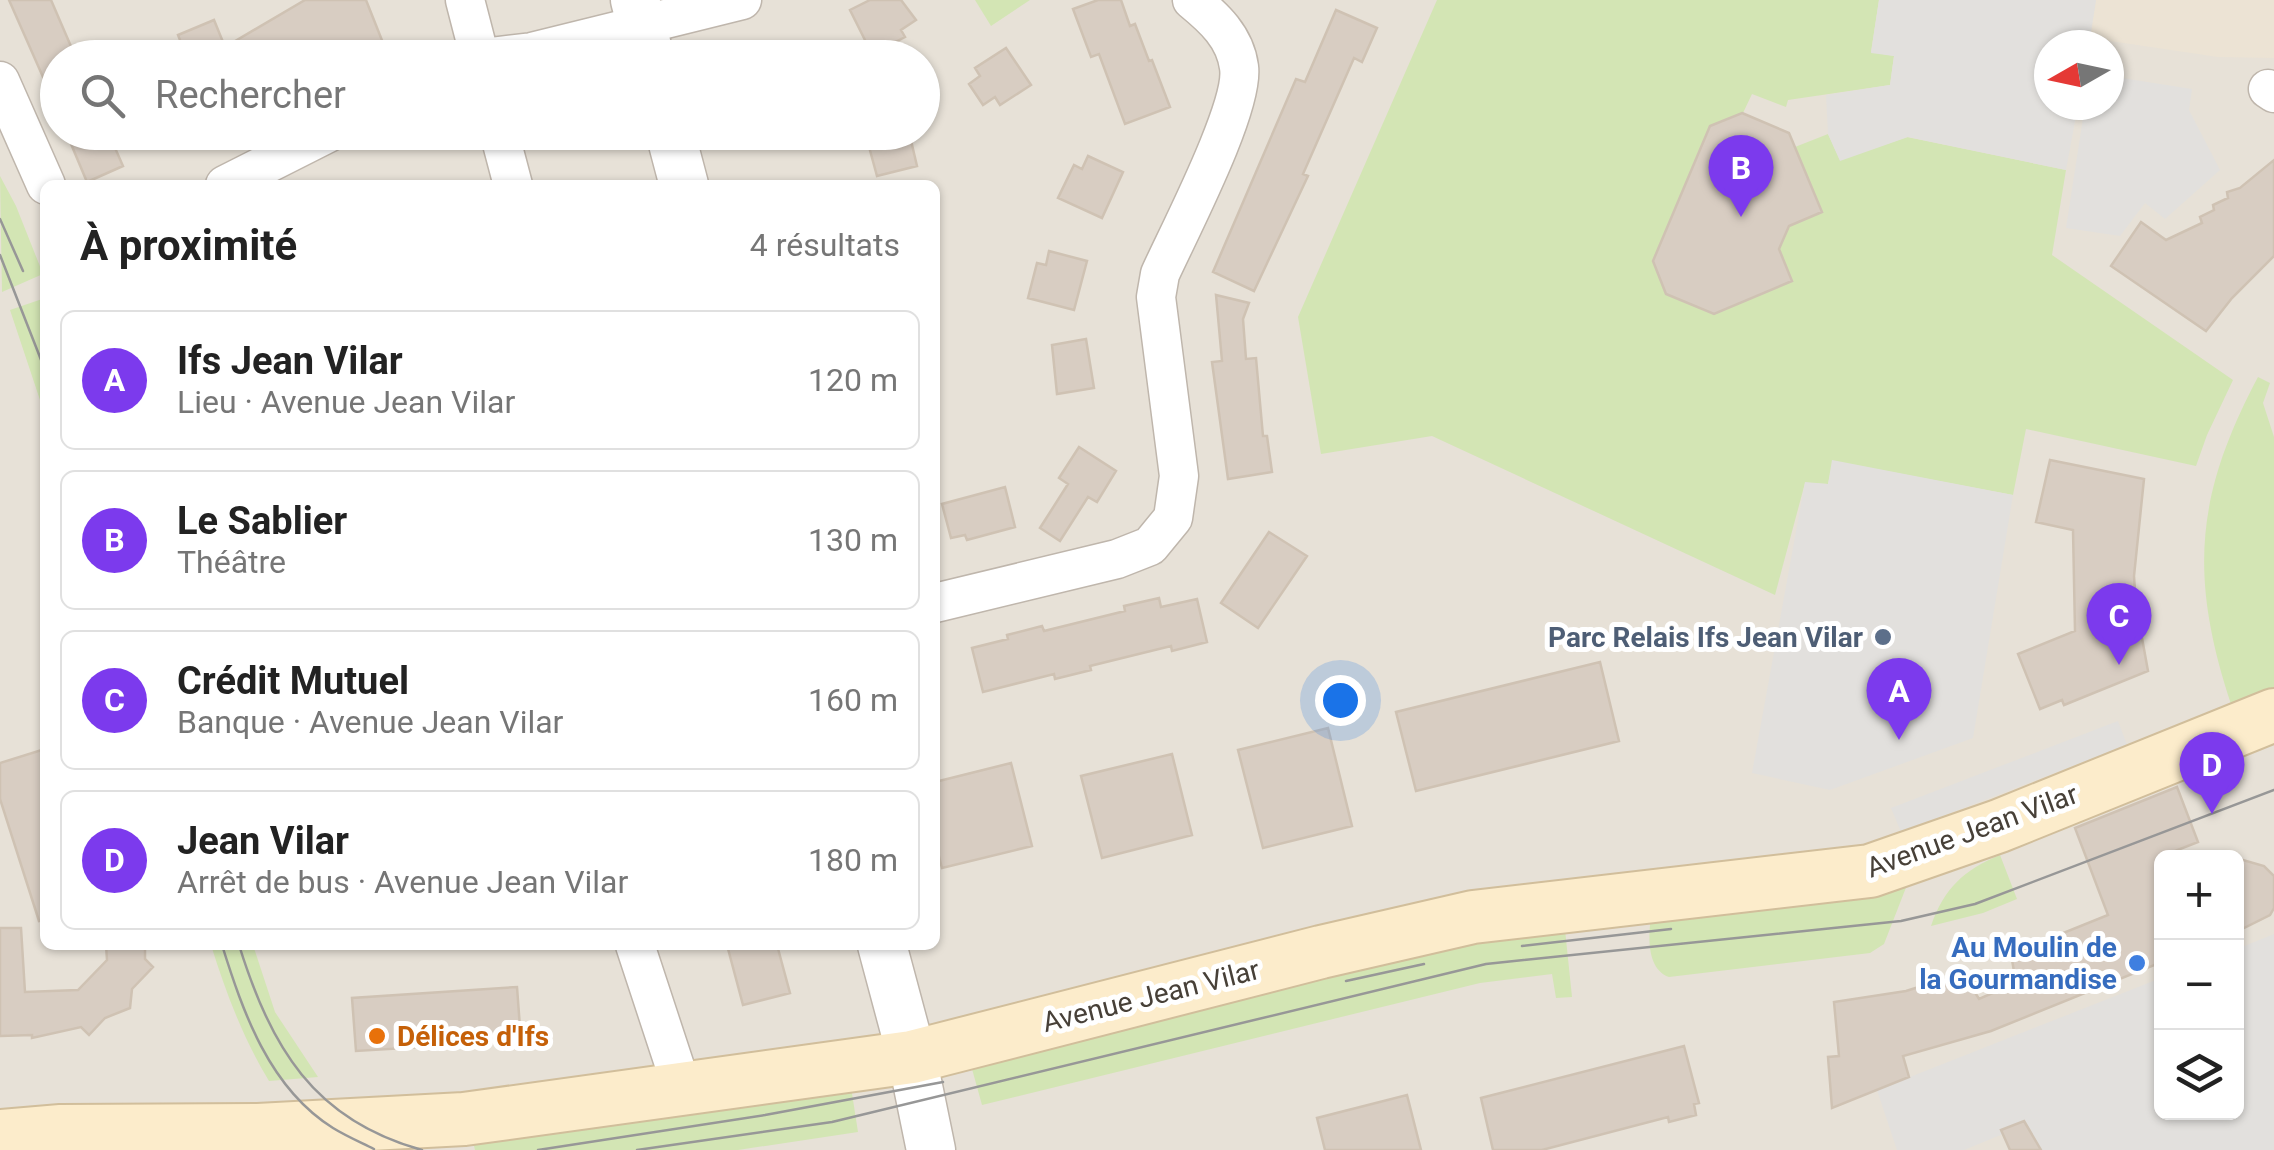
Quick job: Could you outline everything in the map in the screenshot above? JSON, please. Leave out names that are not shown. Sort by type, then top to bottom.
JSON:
[{"type":"main road","name":"Avenue Jean Vilar","points":[[0,1136],[61,1131],[179,1140],[258,1130],[464,1119],[912,1057],[1473,917],[1870,871],[1998,826],[2274,715]]},
{"type":"street","points":[[465,0],[476,40]]},
{"type":"street","points":[[585,40],[742,0]]},
{"type":"street","points":[[940,603],[1117,560],[1150,546],[1172,518],[1179,476],[1156,297],[1160,274],[1232,112],[1240,68],[1227,32],[1192,0]]},
{"type":"street","points":[[0,82],[44,180]]},
{"type":"street","points":[[235,180],[294,150]]},
{"type":"street","points":[[504,150],[512,180]]},
{"type":"street","points":[[675,150],[683,180]]},
{"type":"street","points":[[637,950],[683,1091]]},
{"type":"street","points":[[883,950],[912,1057],[931,1150]]},
{"type":"shaded area","points":[[0,0],[2274,0],[2274,1150],[0,1150]]},
{"type":"shaded area","points":[[1879,0],[2096,0],[2091,30],[2034,30],[2034,120],[2075,120],[2066,170],[1908,137],[1840,161],[1828,134],[1826,95],[1890,85],[1894,56],[1871,53]]},
{"type":"shaded area","points":[[2096,0],[2274,0],[2274,58],[2218,57],[2124,43],[2124,30],[2091,30]]},
{"type":"shaded area","points":[[2124,78],[2192,89],[2189,110],[2220,170],[2165,219],[2145,203],[2120,236],[2066,228],[2083,120],[2124,120]]},
{"type":"shaded area","name":"Parc Relais Ifs Jean Vilar","points":[[1832,460],[2013,495],[1973,738],[1830,790],[1752,773],[1805,482],[1828,484]]},
{"type":"shaded area","points":[[2118,721],[2127,745],[1901,832],[1891,808]]},
{"type":"shaded area","points":[[2274,934],[2274,1150],[2042,1150],[2024,1121],[1964,1150],[1897,1150],[1877,1090],[2154,981],[2154,1120],[2244,1120],[2244,946]]},
{"type":"green space","points":[[975,0],[1030,0],[991,26]]},
{"type":"green space","points":[[1437,0],[1879,0],[1871,52],[1894,56],[1890,85],[1788,100],[1786,107],[1752,94],[1743,113],[1710,126],[1653,261],[1666,294],[1714,314],[1792,281],[1779,249],[1789,225],[1822,211],[1795,147],[1828,134],[1840,160],[1907,137],[2066,170],[2052,255],[2233,380],[2196,466],[2026,429],[2013,495],[1833,461],[1828,484],[1805,483],[1775,595],[1432,436],[1321,454],[1298,317]]},
{"type":"green space","points":[[0,176],[40,266],[40,275],[2,292]]},
{"type":"green space","points":[[40,300],[40,400],[10,310]]},
{"type":"green space","points":[[2258,377],[2270,383],[2263,403],[2274,437],[2274,687],[2231,704],[2209,616],[2205,537],[2221,460]]},
{"type":"green space","points":[[2000,855],[2017,899],[1983,913],[1931,926],[1942,901],[1957,882]]},
{"type":"green space","points":[[1907,885],[1884,944],[1870,953],[1669,977],[1653,960],[1651,917]]},
{"type":"green space","points":[[1564,920],[1572,997],[1556,998],[1552,974],[1480,983],[982,1105],[969,1058]]},
{"type":"green space","points":[[213,950],[255,950],[275,1012],[318,1077],[269,1081]]},
{"type":"green space","points":[[851,1087],[858,1132],[738,1150],[475,1150],[474,1146],[420,1140]]},
{"type":"building","points":[[9,0],[51,0],[68,40],[40,40],[40,70]]},
{"type":"building","points":[[305,0],[366,0],[382,40],[237,40]]},
{"type":"building","points":[[870,0],[901,0],[916,20],[901,30],[905,37],[899,40],[865,40],[850,10]]},
{"type":"building","points":[[1098,0],[1121,0],[1130,26],[1135,24],[1149,61],[1152,60],[1170,107],[1125,124],[1099,54],[1091,57],[1073,9]]},
{"type":"building","points":[[1336,10],[1377,28],[1362,62],[1354,58],[1303,174],[1308,176],[1254,291],[1213,272],[1296,79],[1305,82]]},
{"type":"building","points":[[214,20],[222,40],[180,40],[178,35]]},
{"type":"building","points":[[1006,48],[1031,85],[1000,105],[995,97],[983,105],[969,84],[980,76],[975,68]]},
{"type":"building","points":[[1742,113],[1789,133],[1822,212],[1789,226],[1779,249],[1792,281],[1714,314],[1666,294],[1653,261],[1710,126]]},
{"type":"building","points":[[74,150],[116,150],[123,166],[86,180]]},
{"type":"building","points":[[870,150],[913,150],[917,166],[877,176]]},
{"type":"building","points":[[1088,156],[1123,172],[1102,218],[1058,198],[1074,165],[1082,169]]},
{"type":"building","points":[[2274,160],[2274,256],[2206,331],[2111,266],[2141,222],[2166,240],[2202,223],[2200,217],[2228,198],[2227,192],[2240,188]]},
{"type":"building","points":[[1049,251],[1087,261],[1074,310],[1028,298],[1037,263],[1046,265]]},
{"type":"building","points":[[1216,295],[1249,303],[1243,319],[1246,359],[1256,358],[1263,436],[1267,436],[1272,472],[1228,479],[1212,362],[1222,361]]},
{"type":"building","points":[[1086,339],[1094,388],[1057,394],[1052,345]]},
{"type":"building","points":[[1079,447],[1116,471],[1097,502],[1088,497],[1060,541],[1040,528],[1068,484],[1059,478]]},
{"type":"building","points":[[2050,460],[2144,479],[2134,576],[2148,671],[2064,705],[2062,700],[2040,709],[2018,654],[2075,631],[2073,530],[2036,522]]},
{"type":"building","points":[[1005,487],[1015,527],[967,540],[965,535],[951,538],[942,504]]},
{"type":"building","points":[[1269,532],[1307,556],[1258,628],[1221,603]]},
{"type":"building","points":[[1159,598],[1161,607],[1197,599],[1207,642],[1172,651],[1171,646],[1055,679],[1054,674],[983,692],[972,648],[1042,626],[1044,631],[1125,611],[1124,606]]},
{"type":"building","points":[[1600,662],[1619,741],[1416,791],[1396,712]]},
{"type":"building","points":[[1328,728],[1352,826],[1263,848],[1238,750]]},
{"type":"building","points":[[40,751],[40,921],[0,799],[0,763]]},
{"type":"building","points":[[1172,754],[1192,835],[1102,858],[1081,776]]},
{"type":"building","points":[[1011,763],[1032,846],[942,868],[940,781]]},
{"type":"building","points":[[2177,787],[2198,842],[2177,850],[2154,850],[2154,965],[1991,1031],[1903,1056],[1909,1077],[1832,1108],[1828,1057],[1839,1056],[1834,1002],[1906,991],[1963,973],[1979,999],[2016,983],[2011,954],[2108,915],[2075,828]]},
{"type":"building","points":[[2244,860],[2264,866],[2274,876],[2274,908],[2270,915],[2244,928]]},
{"type":"building","points":[[0,928],[21,928],[25,992],[78,990],[107,960],[106,950],[145,950],[145,959],[153,967],[132,989],[130,1008],[105,1018],[89,1035],[81,1027],[32,1038],[0,1036]]},
{"type":"building","points":[[728,950],[778,950],[790,993],[743,1005]]},
{"type":"building","points":[[517,987],[521,1041],[356,1051],[352,998]]},
{"type":"building","points":[[1684,1046],[1699,1103],[1694,1104],[1696,1115],[1669,1122],[1668,1117],[1542,1150],[1493,1150],[1481,1098]]},
{"type":"building","points":[[1407,1095],[1421,1150],[1325,1150],[1317,1118]]},
{"type":"building","points":[[2024,1121],[2041,1150],[2010,1150],[2001,1130]]},
{"type":"tram line","points":[[0,219],[23,271]]},
{"type":"tram line","points":[[0,255],[40,357]]},
{"type":"tram line","points":[[637,1150],[832,1122],[1486,964],[1901,921],[1975,904],[2274,790]]},
{"type":"tram line","points":[[1522,946],[1671,929]]},
{"type":"tram line","points":[[224,950],[249,1022],[275,1070],[311,1111],[333,1128],[374,1149]]},
{"type":"tram line","points":[[241,950],[266,1016],[302,1074],[352,1120],[384,1137],[422,1150]]},
{"type":"tram line","points":[[1346,981],[1424,964]]},
{"type":"tram line","points":[[538,1150],[765,1115],[943,1082]]},
{"type":"place","name":"Le Sablier","points":[[1741,217]]},
{"type":"place","name":"Parc Relais Ifs Jean Vilar","points":[[1883,637]]},
{"type":"place","name":"Crédit Mutuel","points":[[2119,665]]},
{"type":"place","name":"Ifs Jean Vilar","points":[[1899,740]]},
{"type":"place","name":"Jean Vilar","points":[[2212,814]]},
{"type":"place","name":"Au Moulin de la Gourmandise","points":[[2137,963]]},
{"type":"place","name":"Délices d'Ifs","points":[[377,1036]]}]
